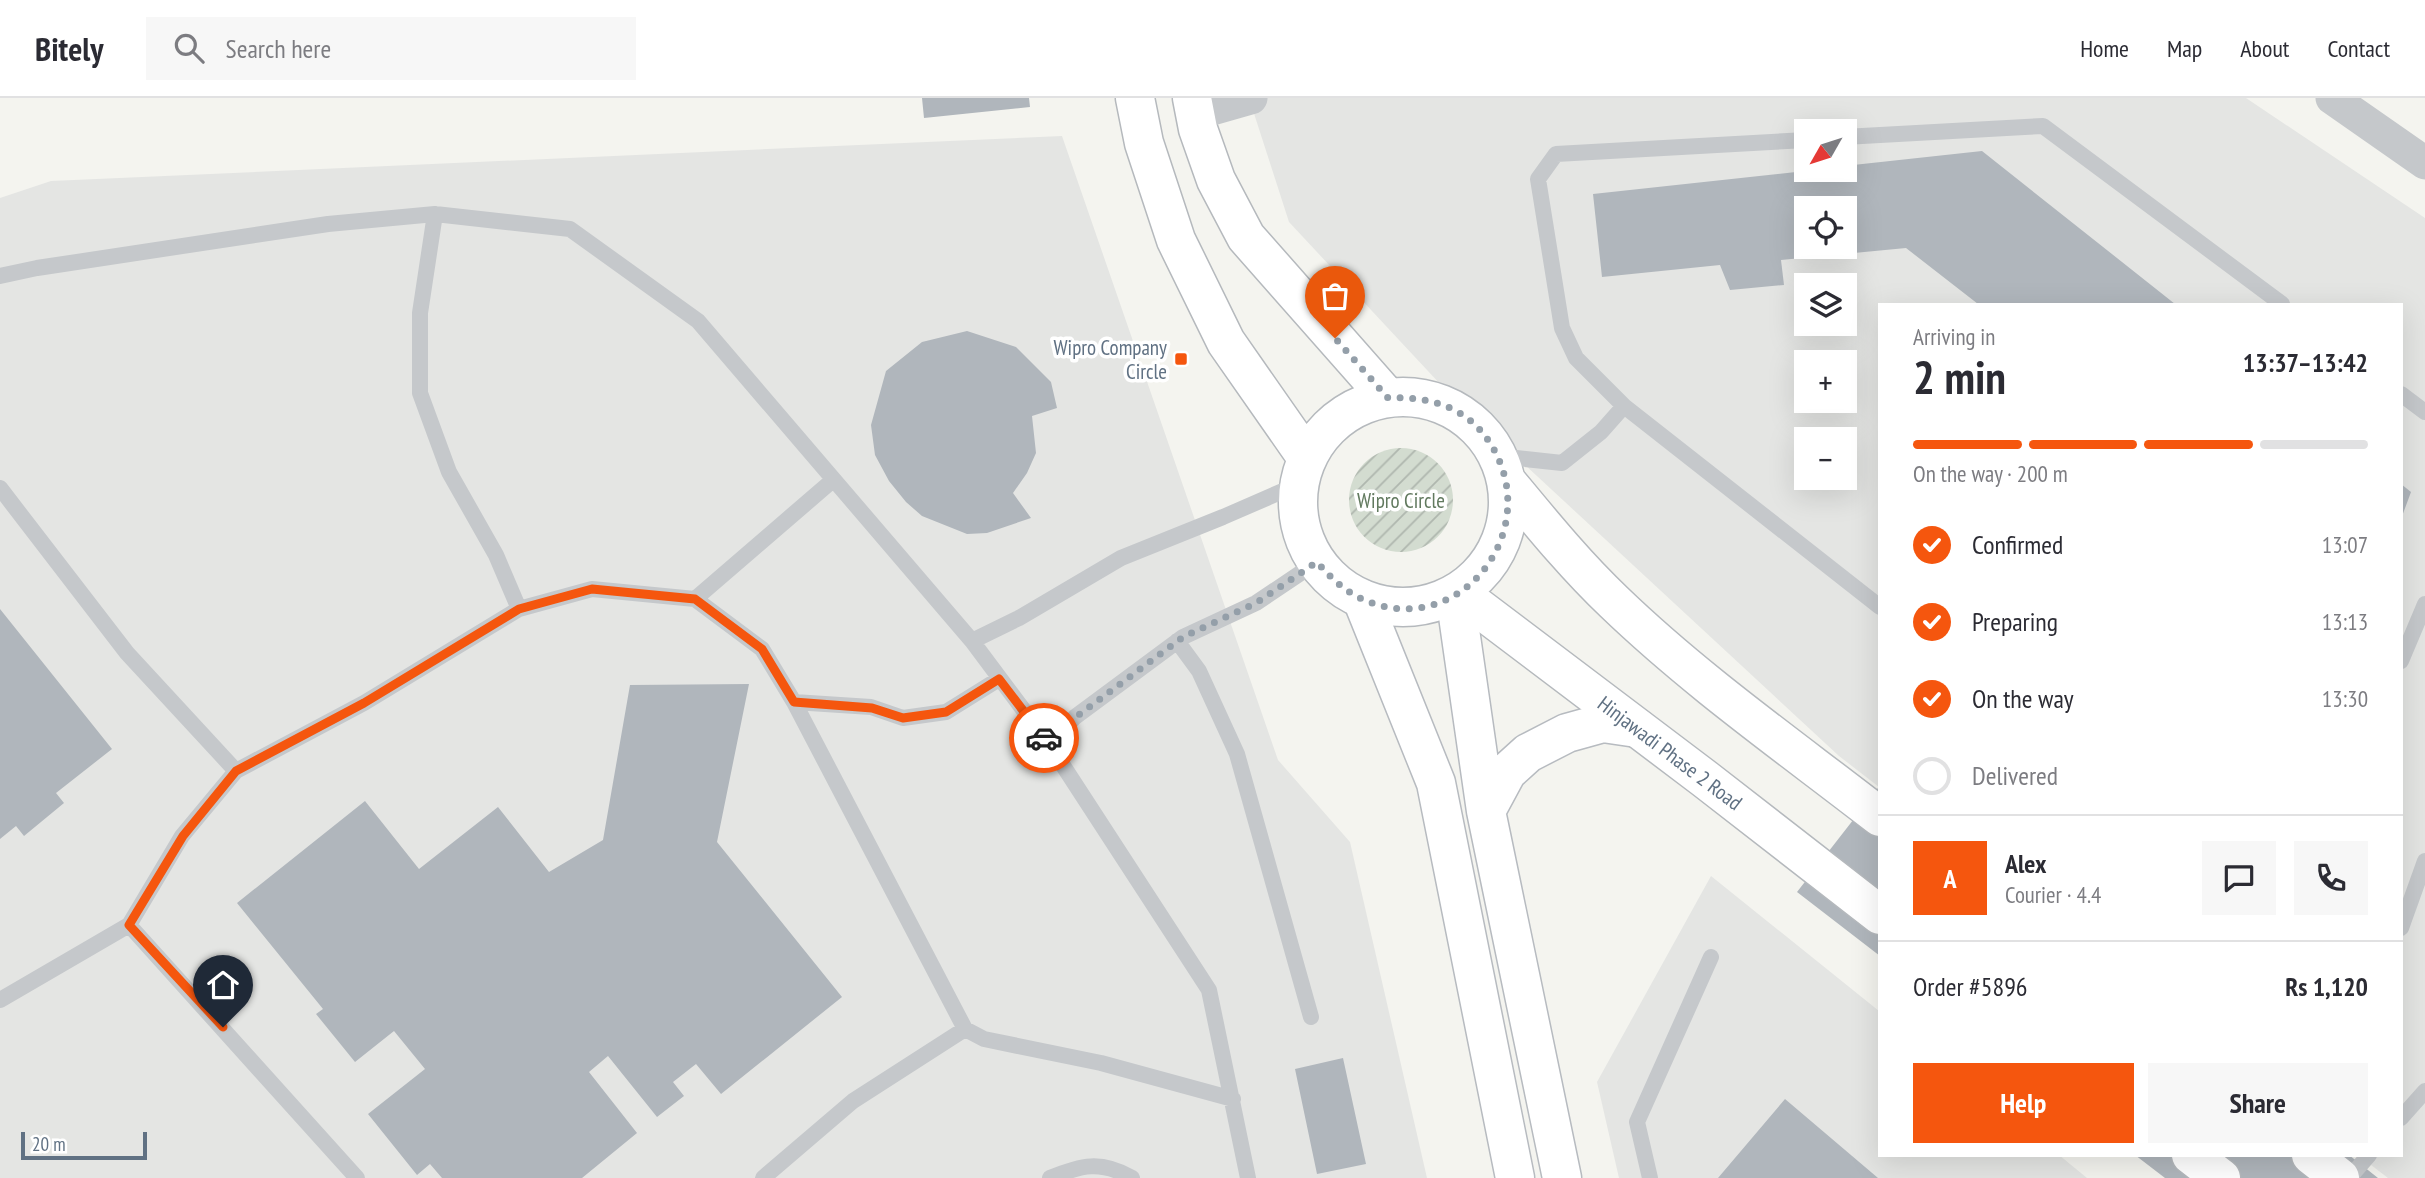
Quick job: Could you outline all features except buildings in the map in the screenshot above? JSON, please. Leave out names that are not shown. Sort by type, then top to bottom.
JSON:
[{"type":"main road","points":[[1135,98],[1144,143],[1176,240],[1226,342],[1303,471]]},
{"type":"main road","points":[[1194,106],[1198,129],[1216,180],[1246,237],[1388,398]]},
{"type":"main road","points":[[1503,469],[1509,508],[1504,533],[1494,556],[1479,577],[1457,594],[1432,604],[1409,608],[1385,607],[1362,599],[1337,584],[1317,562],[1304,538],[1298,511],[1303,471],[1321,436],[1339,417],[1362,405],[1388,398],[1414,397],[1440,403],[1464,416],[1484,434],[1503,469],[1552,536],[1613,601],[1686,667],[1878,815]]},
{"type":"main road","points":[[1457,594],[1486,811],[1562,1178]]},
{"type":"main road","name":"Hinjawadi Phase 2 Road","points":[[1457,594],[1878,913]]},
{"type":"main road","points":[[1362,599],[1436,783],[1516,1178]]},
{"type":"main road","points":[[1486,811],[1507,772],[1528,752],[1567,733],[1603,723],[1637,728]]},
{"type":"main road","points":[[2194,1157],[2221,1178]]},
{"type":"main road","points":[[2314,1157],[2340,1178]]},
{"type":"street","points":[[1194,106],[1251,98]]},
{"type":"street","points":[[2332,98],[2425,163]]},
{"type":"lane","points":[[1857,136],[2043,126],[2281,303]]},
{"type":"lane","points":[[1794,141],[1556,154],[1538,179],[1562,328],[1576,358],[1624,406],[1878,605]]},
{"type":"lane","points":[[435,214],[421,313],[420,393],[449,472],[496,555],[519,609]]},
{"type":"lane","points":[[0,276],[50,265],[328,224],[435,214],[570,229],[698,321],[972,641],[1049,744],[1209,990],[1248,1178]]},
{"type":"lane","points":[[2403,396],[2425,412]]},
{"type":"lane","points":[[1503,469],[1562,463],[1601,432],[1624,406]]},
{"type":"lane","points":[[972,641],[1019,618],[1121,558],[1223,517],[1303,471]]},
{"type":"lane","points":[[695,599],[833,480]]},
{"type":"lane","points":[[0,488],[127,653],[236,771]]},
{"type":"lane","points":[[1049,744],[1076,717],[1183,637],[1256,603],[1317,562]]},
{"type":"lane","points":[[0,1000],[129,925],[183,836],[236,771],[364,703],[519,609],[592,589],[695,599],[762,649],[794,702],[965,1029],[984,1039],[1101,1063],[1233,1098]]},
{"type":"lane","points":[[2403,656],[2425,604]]},
{"type":"lane","points":[[1177,642],[1199,671],[1237,754],[1311,1017]]},
{"type":"lane","points":[[794,702],[872,708],[903,718],[946,712],[999,679]]},
{"type":"lane","points":[[2403,922],[2425,861]]},
{"type":"lane","points":[[129,925],[357,1178]]},
{"type":"lane","points":[[1650,1178],[1637,1122],[1711,957]]},
{"type":"lane","points":[[763,1178],[853,1101],[965,1029]]},
{"type":"lane","points":[[2403,1116],[2425,1091]]},
{"type":"lane","points":[[2349,1178],[2367,1157]]},
{"type":"lane","points":[[1050,1178],[1079,1166],[1115,1168],[1132,1178]]},
{"type":"shaded area","points":[[1249,98],[2246,98],[2425,218],[2425,1178],[2388,1178],[2361,1157],[2403,1157],[2403,303],[1878,303],[1878,786],[1839,756],[1455,400],[1289,222]]},
{"type":"shaded area","points":[[1062,136],[1278,760],[1350,842],[1427,1178],[0,1178],[0,198],[51,181]]},
{"type":"shaded area","points":[[1711,876],[1878,1010],[1878,1157],[2061,1157],[2087,1178],[1619,1178],[1597,1082]]},
{"type":"green space","name":"Wipro Circle","points":[[1401,448],[1421,452],[1438,463],[1449,480],[1453,500],[1449,520],[1438,537],[1421,548],[1401,552],[1381,548],[1364,537],[1353,520],[1349,500],[1353,480],[1364,463],[1381,452]]},
{"type":"way so far","points":[[1044,738],[1049,744],[1076,717],[1183,637],[1256,603],[1317,562],[1337,584],[1362,599],[1385,607],[1409,608],[1432,604],[1455,595],[1479,577],[1494,556],[1504,533],[1509,508],[1507,482],[1498,456],[1484,434],[1464,416],[1440,403],[1414,397],[1388,398],[1335,338]]},
{"type":"place","name":"Wipro Company Circle","points":[[1181,359]]},
{"type":"route","points":[[223,1027],[129,925],[183,836],[236,771],[364,703],[519,609],[592,589],[695,599],[762,649],[794,702],[872,708],[903,718],[946,712],[999,679],[1044,738]]}]
